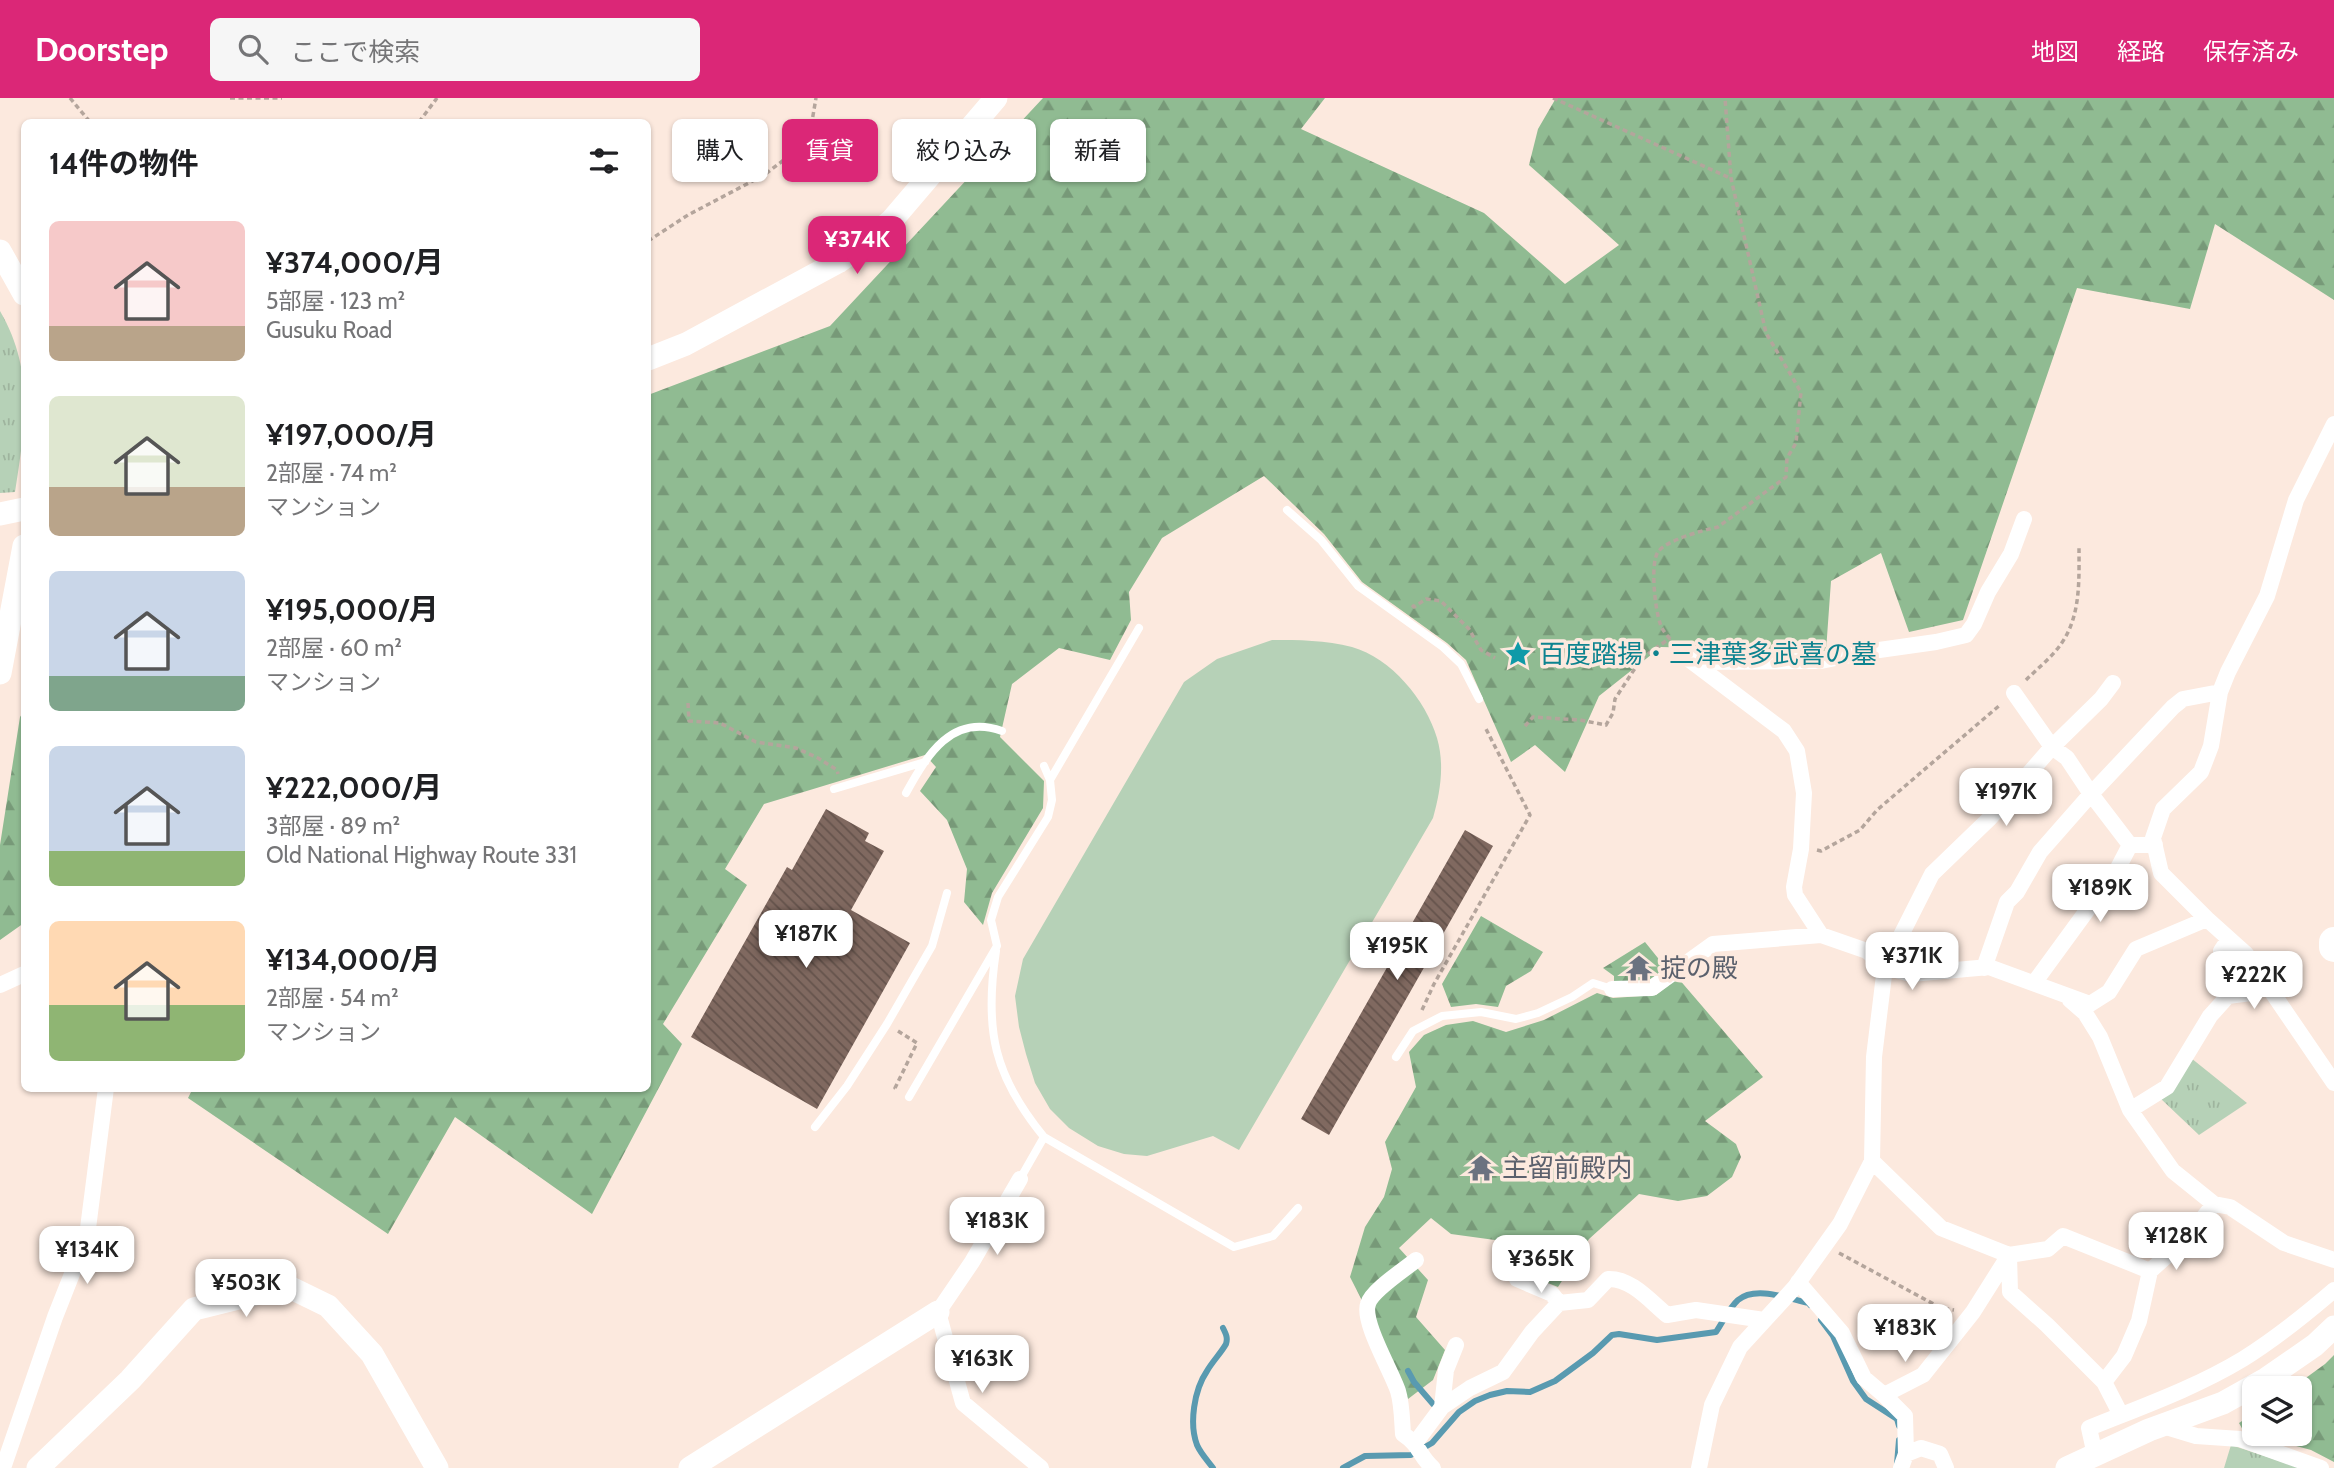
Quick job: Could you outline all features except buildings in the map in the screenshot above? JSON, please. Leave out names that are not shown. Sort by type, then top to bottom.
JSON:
[{"type":"street","points":[[651,358],[686,344],[838,262],[865,243],[892,220],[996,98]]},
{"type":"street","points":[[0,251],[21,289]]},
{"type":"street","points":[[2334,424],[2296,500],[2267,596],[2220,692],[2211,746],[2201,772],[2163,809],[2153,838],[2161,873],[2246,954],[2334,1083]]},
{"type":"street","points":[[0,514],[21,510]]},
{"type":"street","points":[[1686,657],[1700,662],[1821,661],[1966,635],[2011,554],[2024,519]]},
{"type":"street","points":[[0,673],[21,562]]},
{"type":"street","points":[[1686,657],[1784,731],[1797,751],[1804,793],[1795,895],[1821,935]]},
{"type":"street","points":[[1699,1468],[1712,1405],[1740,1347],[1796,1285],[1840,1224],[1872,1161],[1874,1057],[1885,967],[1932,874],[1990,818],[2113,683]]},
{"type":"street","points":[[1984,968],[2007,902],[2017,892],[2040,852],[2091,794],[2183,699],[2220,692]]},
{"type":"street","points":[[2014,693],[2052,747],[2067,758],[2130,845]]},
{"type":"street","points":[[2130,845],[2155,845]]},
{"type":"street","points":[[2034,983],[2118,868],[2130,845]]},
{"type":"street","points":[[1612,989],[1652,988],[1713,944],[1821,935],[1867,951],[1885,967],[1911,974],[1989,967],[2090,1004],[2109,992],[2136,949],[2207,919]]},
{"type":"street","points":[[2228,996],[2228,977],[2221,951],[2229,939]]},
{"type":"street","points":[[0,985],[21,975]]},
{"type":"street","points":[[2130,1110],[2167,1087],[2210,1016],[2228,996],[2251,993],[2265,984]]},
{"type":"street","points":[[2066,995],[2085,1013],[2100,1037],[2130,1110],[2173,1171],[2214,1204],[2230,1207],[2284,1244],[2334,1261]]},
{"type":"street","points":[[3,1468],[55,1317],[87,1236],[105,1092]]},
{"type":"street","points":[[1872,1161],[1941,1227],[2009,1255],[2048,1250],[2063,1236],[2150,1270]]},
{"type":"street","points":[[690,1468],[938,1312],[972,1262],[1020,1180]]},
{"type":"street","points":[[2104,1382],[2124,1356],[2139,1321],[2150,1270],[2189,1236],[2214,1204]]},
{"type":"street","points":[[1884,1395],[1923,1376],[1973,1312],[2009,1255]]},
{"type":"street","points":[[2009,1255],[2010,1292],[2104,1382],[2121,1415]]},
{"type":"street","points":[[1416,1260],[1376,1293],[1367,1304],[1369,1326],[1390,1367],[1399,1394],[1403,1434],[1416,1443],[1429,1465]]},
{"type":"street","points":[[1416,1443],[1442,1406],[1503,1372],[1532,1332],[1559,1303],[1588,1300],[1608,1279],[1618,1278],[1631,1285],[1667,1315],[1696,1310],[1743,1317],[1770,1314]]},
{"type":"street","points":[[1517,1279],[1552,1294],[1559,1303]]},
{"type":"street","points":[[1796,1285],[1842,1333],[1864,1378],[1905,1416],[1903,1462]]},
{"type":"street","points":[[38,1468],[130,1380],[194,1309],[287,1286],[328,1306],[372,1354],[437,1468]]},
{"type":"street","points":[[2095,1455],[2089,1428],[2197,1383],[2242,1360],[2292,1326],[2334,1290]]},
{"type":"street","points":[[938,1312],[963,1403],[1041,1468]]},
{"type":"street","points":[[2067,1468],[2162,1426],[2223,1403],[2266,1379],[2315,1345],[2334,1327]]},
{"type":"street","points":[[1442,1406],[1446,1370],[1456,1345]]},
{"type":"street","points":[[2162,1426],[2196,1436],[2240,1439],[2321,1468]]},
{"type":"street","points":[[1903,1462],[1921,1448],[1940,1454],[1946,1468]]},
{"type":"lane","points":[[1287,510],[1321,540],[1358,586],[1443,647],[1461,664],[1479,699]]},
{"type":"lane","points":[[1050,780],[1139,628]]},
{"type":"lane","points":[[906,793],[925,762],[945,737],[967,728],[1002,731]]},
{"type":"lane","points":[[838,788],[925,762]]},
{"type":"lane","points":[[1044,766],[1050,780],[1052,800],[1048,817],[998,897],[991,920],[997,946],[992,974],[993,1042],[1005,1078],[1022,1110],[1044,1138],[1234,1247],[1273,1236],[1298,1208]]},
{"type":"lane","points":[[815,1127],[847,1086],[932,946],[947,894]]},
{"type":"lane","points":[[909,1097],[997,946]]},
{"type":"lane","points":[[1396,1058],[1413,1031],[1442,1016],[1481,1012],[1516,1019],[1538,1013],[1572,997],[1593,983],[1612,989]]},
{"type":"lane","points":[[1020,1180],[1044,1138]]},
{"type":"path","points":[[70,98],[88,119]]},
{"type":"path","points":[[230,98],[282,98]]},
{"type":"path","points":[[421,119],[437,98]]},
{"type":"path","points":[[651,239],[688,215],[764,175],[793,153],[810,133],[816,98]]},
{"type":"path","points":[[1553,98],[1731,178]]},
{"type":"path","points":[[1686,657],[1660,623],[1652,571],[1658,552],[1669,543],[1718,527],[1786,477],[1787,457],[1796,443],[1801,392],[1766,332],[1731,178],[1725,98]]},
{"type":"path","points":[[1801,849],[1821,851],[1860,830],[1877,810],[2014,693],[2061,644],[2073,620],[2079,590],[2079,547]]},
{"type":"path","points":[[1403,602],[1414,607],[1426,599],[1441,601],[1469,629],[1481,650],[1495,658]]},
{"type":"path","points":[[1525,726],[1533,717],[1580,720],[1605,725],[1613,713],[1615,699],[1641,659],[1670,638]]},
{"type":"path","points":[[688,703],[689,721],[720,723],[755,742],[796,748],[818,758],[837,770],[838,788]]},
{"type":"path","points":[[1413,1031],[1434,984],[1531,815],[1485,727]]},
{"type":"path","points":[[887,1024],[917,1043],[895,1088],[909,1097]]},
{"type":"path","points":[[1825,1245],[1941,1308],[1973,1312]]},
{"type":"green space","points":[[1043,98],[1325,98],[1301,129],[1484,213],[1565,284],[1619,245],[1529,165],[1538,129],[1556,98],[2334,98],[2334,300],[2215,224],[2190,309],[2077,288],[1963,620],[1909,632],[1881,553],[1831,581],[1826,651],[1661,647],[1599,696],[1565,772],[1535,745],[1511,762],[1466,660],[1447,643],[1362,582],[1324,534],[1264,476],[1162,538],[1129,592],[1131,620],[1110,660],[1059,648],[1012,684],[1000,737],[1044,781],[1043,808],[992,893],[983,925],[964,902],[967,869],[947,820],[920,791],[936,767],[925,755],[764,804],[725,869],[747,885],[663,1024],[682,1044],[592,1214],[455,1117],[388,1234],[188,1098],[191,1092],[651,1092],[651,394],[830,326],[965,182],[1036,182],[1036,119],[1023,119]]},
{"type":"green space","points":[[0,311],[11,333],[21,366],[21,452],[15,492],[0,493]]},
{"type":"green space","points":[[1272,640],[1302,640],[1352,647],[1380,661],[1405,682],[1425,709],[1437,738],[1441,779],[1433,818],[1239,1150],[1213,1136],[1147,1156],[1124,1154],[1098,1146],[1069,1128],[1050,1109],[1035,1083],[1019,1027],[1015,996],[1023,959],[1184,682],[1217,659]]},
{"type":"green space","points":[[20,717],[21,925],[0,940],[0,845]]},
{"type":"green space","points":[[1481,916],[1543,952],[1531,971],[1506,986],[1498,1007],[1476,1004],[1451,1007],[1442,984]]},
{"type":"green space","points":[[1645,942],[1666,968],[1649,980],[1614,983],[1614,976],[1603,968]]},
{"type":"green space","points":[[1678,978],[1763,1077],[1705,1121],[1736,1144],[1741,1157],[1732,1177],[1707,1196],[1678,1201],[1639,1194],[1589,1239],[1558,1287],[1523,1273],[1531,1245],[1451,1234],[1431,1218],[1399,1248],[1428,1280],[1416,1317],[1445,1350],[1433,1380],[1408,1399],[1350,1277],[1365,1227],[1384,1197],[1392,1169],[1385,1142],[1416,1087],[1409,1052],[1424,1035],[1446,1025],[1473,1021],[1506,1032],[1544,1020],[1597,993],[1613,998],[1656,995]]},
{"type":"green space","points":[[2191,1058],[2247,1103],[2199,1135],[2160,1098]]},
{"type":"green space","points":[[2334,1355],[2334,1462],[2311,1450],[2296,1446],[2312,1446],[2312,1376],[2308,1376]]},
{"type":"green space","points":[[2231,1445],[2301,1468],[2224,1468]]},
{"type":"waterway","points":[[1343,1468],[1365,1456],[1411,1455],[1432,1443],[1459,1412],[1475,1401],[1507,1391],[1530,1392],[1555,1381],[1612,1335],[1657,1340],[1716,1332],[1735,1303],[1754,1294],[1782,1296],[1810,1305]]},
{"type":"waterway","points":[[1821,1320],[1833,1336],[1853,1381],[1866,1399],[1897,1419],[1899,1426]]},
{"type":"waterway","points":[[1213,1468],[1197,1445],[1193,1417],[1196,1397],[1203,1379],[1226,1344],[1223,1328]]},
{"type":"waterway","points":[[1408,1371],[1433,1404]]},
{"type":"waterway","points":[[1897,1464],[1899,1440]]},
{"type":"place","name":"百度踏揚・三津葉多武喜の墓","points":[[1518,654]]},
{"type":"place","name":"掟の殿","points":[[1639,968]]},
{"type":"place","name":"主留前殿内","points":[[1481,1168]]}]
